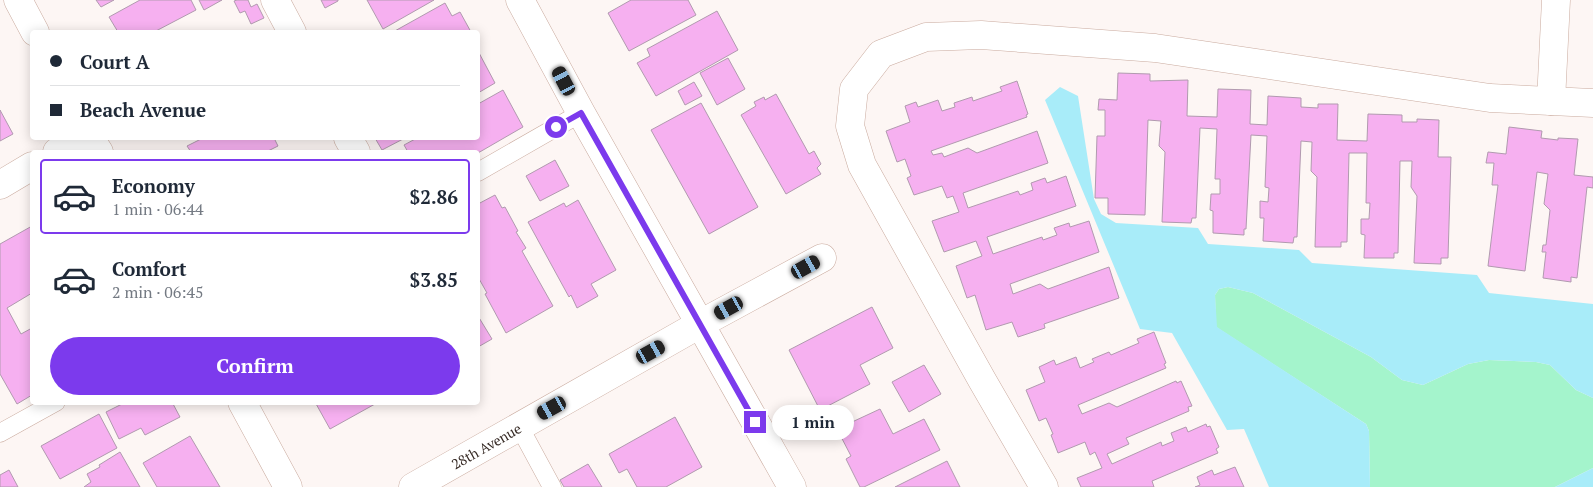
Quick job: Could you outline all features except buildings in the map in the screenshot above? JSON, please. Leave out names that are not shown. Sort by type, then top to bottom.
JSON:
[{"type":"street","points":[[18,0],[34,30]]},
{"type":"street","points":[[275,0],[291,30]]},
{"type":"street","points":[[520,0],[581,113],[792,487]]},
{"type":"street","points":[[1551,101],[1556,0]]},
{"type":"street","points":[[1044,487],[862,165],[850,126],[854,89],[881,54],[926,36],[981,35],[1155,48],[1490,98],[1593,103]]},
{"type":"street","points":[[61,150],[80,140]]},
{"type":"street","points":[[0,185],[30,167]]},
{"type":"street","name":"28th Avenue","points":[[413,487],[700,324],[822,258]]},
{"type":"street","points":[[244,405],[288,487]]},
{"type":"lane","points":[[480,171],[581,113]]},
{"type":"lane","points":[[0,432],[50,405]]},
{"type":"lane","points":[[519,426],[552,487]]},
{"type":"green space","points":[[1228,287],[1253,293],[1371,357],[1402,380],[1423,385],[1468,364],[1489,360],[1536,362],[1550,365],[1576,390],[1593,398],[1593,468],[1555,487],[1370,487],[1369,431],[1366,424],[1216,327],[1215,295],[1219,289]]},
{"type":"water","points":[[1060,87],[1078,96],[1094,199],[1101,214],[1116,223],[1198,228],[1208,244],[1299,250],[1312,263],[1477,275],[1489,293],[1593,304],[1593,398],[1576,390],[1550,365],[1536,362],[1489,360],[1468,364],[1423,385],[1402,380],[1371,357],[1253,293],[1228,287],[1219,289],[1215,295],[1217,327],[1366,424],[1369,431],[1370,487],[1269,487],[1244,429],[1227,430],[1172,333],[1140,329],[1045,100]]},
{"type":"water","points":[[1593,468],[1593,487],[1555,487]]},
{"type":"route","points":[[556,127],[581,113],[755,422]]}]
